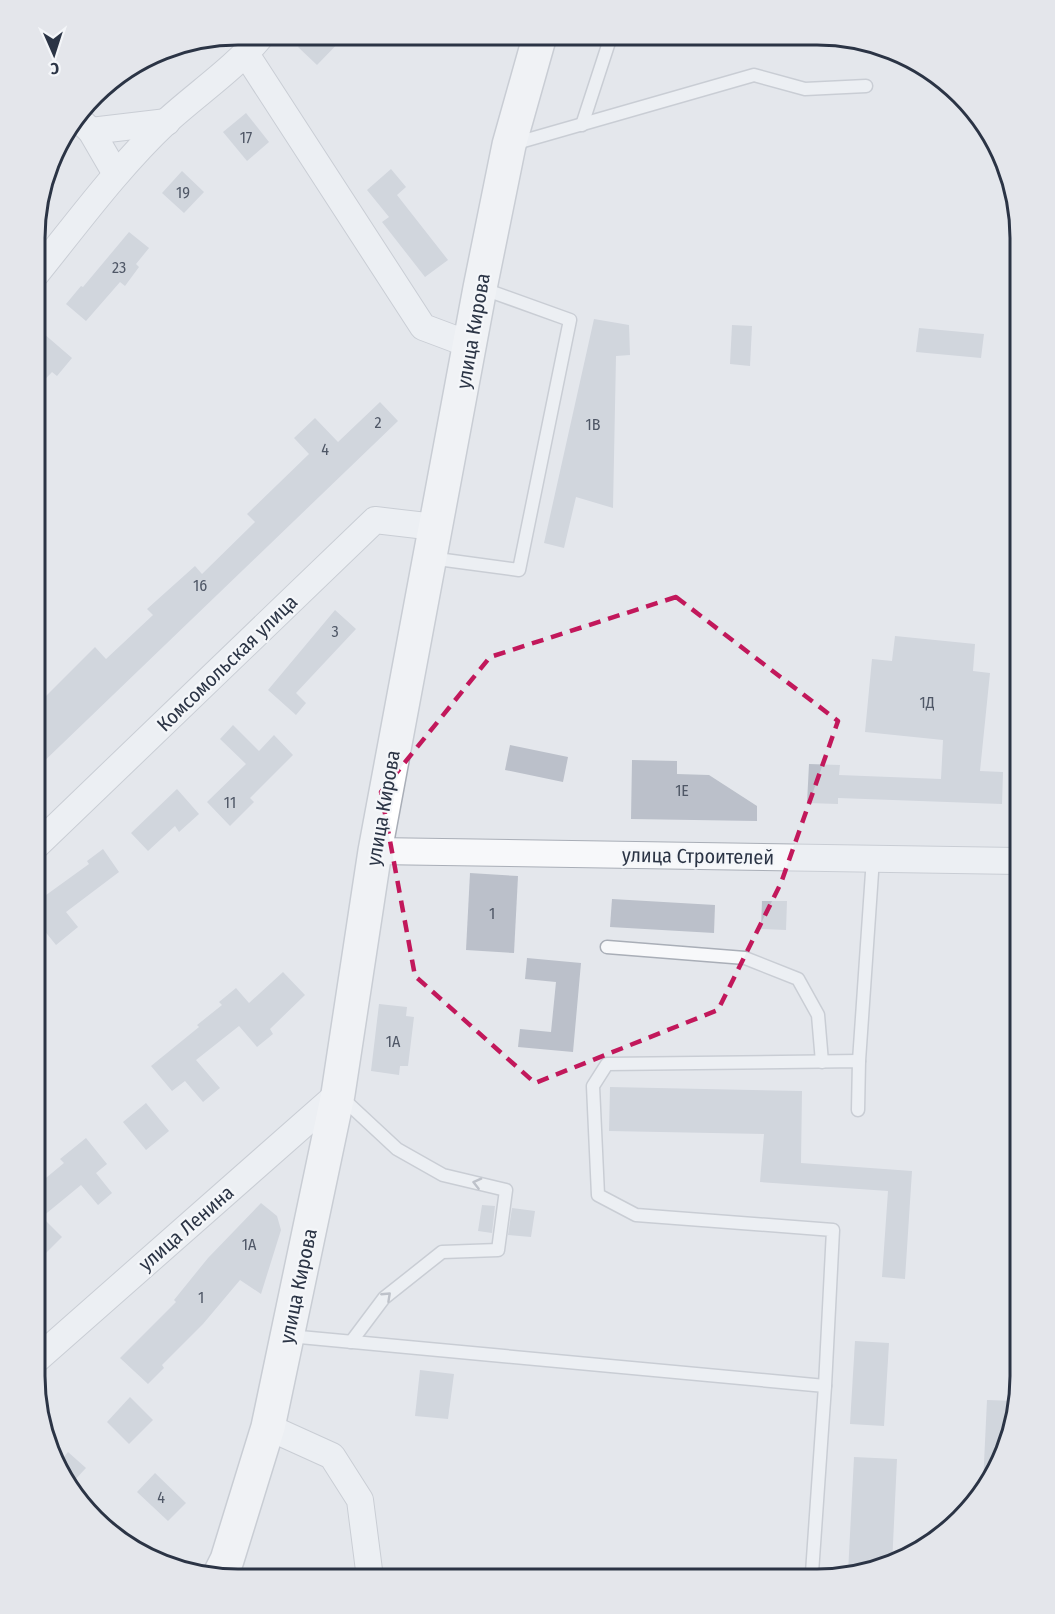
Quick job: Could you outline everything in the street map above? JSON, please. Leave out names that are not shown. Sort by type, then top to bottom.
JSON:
[{"type":"main road","name":"улица Кирова","points":[[223,1568],[268,1427],[338,1094],[375,851],[480,288],[509,145],[537,45]]},
{"type":"street","points":[[45,263],[116,174],[166,122],[246,54],[253,45]]},
{"type":"street","points":[[246,54],[423,327],[471,345]]},
{"type":"street","points":[[84,124],[166,122]]},
{"type":"street","points":[[84,124],[116,174]]},
{"type":"street","name":"Комсомольская улица","points":[[45,837],[375,520],[432,542]]},
{"type":"street","name":"улица Строителей","points":[[375,851],[1010,861]]},
{"type":"street","name":"улица Ленина","points":[[45,1351],[338,1094]]},
{"type":"street","points":[[268,1427],[332,1456],[360,1500],[369,1569]]},
{"type":"lane","points":[[582,125],[608,45]]},
{"type":"lane","points":[[509,145],[754,75],[805,90],[866,86]]},
{"type":"lane","points":[[432,542],[519,570],[570,320],[480,288]]},
{"type":"lane","points":[[858,1110],[859,1061],[873,858]]},
{"type":"lane","points":[[607,946],[745,958],[798,980],[818,1016],[822,1062]]},
{"type":"lane","points":[[813,1569],[833,1230],[636,1215],[598,1195],[593,1086],[607,1064],[859,1061]]},
{"type":"lane","points":[[338,1094],[397,1149],[444,1175],[506,1190],[498,1250],[442,1252],[384,1298],[351,1342]]},
{"type":"lane","points":[[288,1336],[825,1386]]},
{"type":"highlighted area","points":[[676,597],[838,721],[781,883],[718,1010],[535,1083],[415,976],[381,792],[490,657]]},
{"type":"building","points":[[300,45],[336,45],[317,65],[298,47]]},
{"type":"building","points":[[246,113],[269,142],[247,161],[223,132]]},
{"type":"building","points":[[391,169],[406,187],[397,195],[448,260],[425,277],[382,222],[389,217],[367,190]]},
{"type":"building","points":[[182,171],[204,192],[184,213],[162,193]]},
{"type":"building","points":[[129,232],[149,248],[136,264],[139,267],[125,286],[120,282],[86,321],[66,304]]},
{"type":"building","points":[[594,319],[629,325],[630,355],[616,356],[613,508],[576,497],[564,548],[544,543]]},
{"type":"building","points":[[732,325],[752,326],[750,366],[730,364]]},
{"type":"building","points":[[919,328],[984,334],[981,358],[916,352]]},
{"type":"building","points":[[45,335],[72,358],[57,376],[52,372],[45,379]]},
{"type":"building","points":[[380,402],[398,421],[45,760],[45,697],[95,647],[106,659],[153,615],[147,609],[195,566],[202,574],[255,522],[247,514],[309,454],[294,438],[315,418],[338,442]]},
{"type":"building","points":[[335,610],[356,629],[296,693],[306,703],[296,715],[268,690]]},
{"type":"building","points":[[895,636],[975,644],[973,671],[990,673],[980,771],[1003,772],[1002,804],[838,798],[838,804],[807,803],[809,764],[840,765],[839,775],[941,779],[943,740],[865,732],[872,659],[892,661]]},
{"type":"building","points":[[233,725],[259,751],[274,735],[293,755],[250,798],[254,802],[230,826],[207,802],[246,764],[220,739]]},
{"type":"building","points":[[510,745],[568,757],[563,782],[505,770]]},
{"type":"building","points":[[632,760],[677,761],[677,774],[709,775],[757,806],[757,821],[631,819]]},
{"type":"building","points":[[177,789],[199,814],[179,832],[175,826],[148,851],[131,833]]},
{"type":"building","points":[[103,849],[119,872],[66,912],[78,927],[56,945],[45,931],[45,896],[89,864],[87,861]]},
{"type":"building","points":[[470,873],[518,876],[514,953],[466,950]]},
{"type":"building","points":[[612,899],[715,905],[714,933],[610,927]]},
{"type":"building","points":[[762,901],[787,901],[786,930],[761,929]]},
{"type":"building","points":[[527,958],[581,963],[573,1052],[518,1047],[520,1029],[551,1032],[556,982],[525,979]]},
{"type":"building","points":[[283,972],[305,995],[270,1029],[273,1034],[257,1047],[239,1026],[196,1060],[220,1088],[203,1102],[185,1081],[172,1091],[151,1066],[199,1027],[197,1025],[222,1005],[219,1002],[236,988],[249,1003]]},
{"type":"building","points":[[379,1004],[407,1007],[406,1016],[414,1017],[408,1066],[400,1066],[399,1075],[371,1071]]},
{"type":"building","points":[[610,1087],[802,1091],[801,1163],[912,1171],[905,1279],[882,1277],[888,1191],[760,1182],[764,1134],[609,1131]]},
{"type":"building","points":[[146,1103],[169,1131],[146,1150],[123,1122]]},
{"type":"building","points":[[86,1138],[107,1164],[96,1173],[112,1193],[98,1205],[81,1185],[45,1215],[45,1179],[64,1163],[60,1159]]},
{"type":"building","points":[[261,1203],[277,1216],[281,1230],[261,1294],[240,1280],[203,1324],[162,1365],[164,1368],[148,1384],[120,1358],[176,1302],[174,1300],[208,1258]]},
{"type":"building","points":[[482,1205],[495,1206],[492,1233],[478,1231]]},
{"type":"building","points":[[512,1208],[535,1211],[531,1237],[508,1235]]},
{"type":"building","points":[[45,1220],[62,1237],[45,1254]]},
{"type":"building","points":[[855,1341],[889,1343],[884,1426],[850,1424]]},
{"type":"building","points":[[420,1370],[454,1374],[448,1419],[415,1416]]},
{"type":"building","points":[[130,1397],[153,1420],[129,1444],[107,1422]]},
{"type":"building","points":[[987,1400],[1008,1401],[1000,1438],[984,1472]]},
{"type":"building","points":[[68,1452],[86,1468],[76,1479],[71,1472],[64,1457]]},
{"type":"building","points":[[854,1457],[897,1459],[893,1553],[848,1566]]},
{"type":"building","points":[[155,1473],[186,1503],[168,1521],[137,1492]]}]
